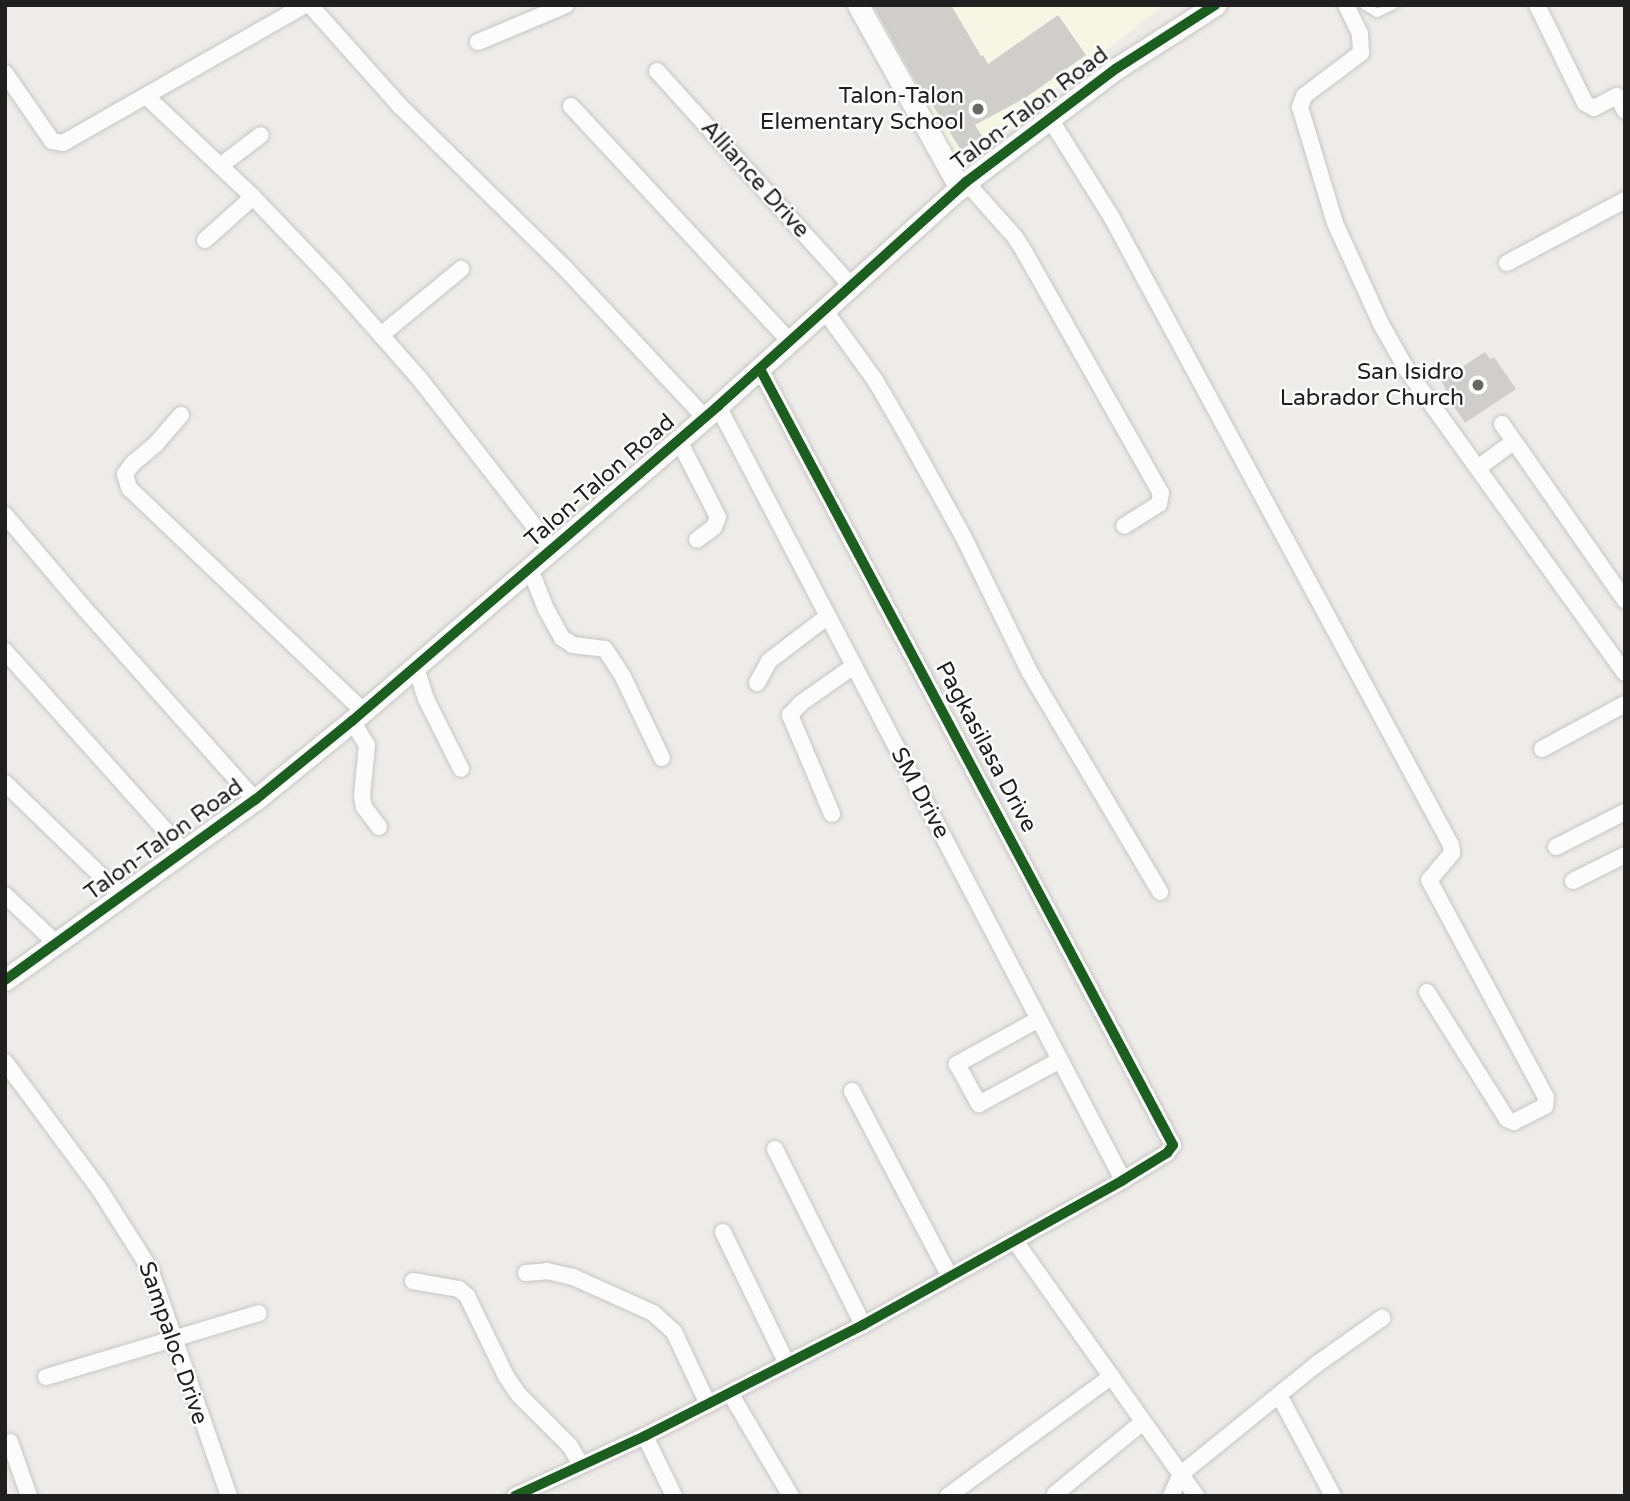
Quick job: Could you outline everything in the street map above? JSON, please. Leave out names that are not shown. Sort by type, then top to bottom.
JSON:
[{"type":"street","points":[[5,73],[47,135],[57,143],[72,140],[307,5]]},
{"type":"street","name":"SM Drive","points":[[307,5],[400,106],[712,412],[828,616],[1123,1180]]},
{"type":"street","points":[[478,43],[566,5]]},
{"type":"street","points":[[858,5],[963,185],[1010,231],[1025,253],[1161,493],[1159,504],[1124,526]]},
{"type":"street","name":"Talon-Talon Road","points":[[5,980],[255,800],[357,716],[679,441],[963,185],[1049,117],[1117,68],[1215,5]]},
{"type":"street","points":[[1346,5],[1360,34],[1361,53],[1304,96],[1300,107],[1301,120],[1335,223],[1381,324],[1407,370],[1625,673]]},
{"type":"street","points":[[1537,5],[1588,106],[1594,108],[1621,93],[1625,111]]},
{"type":"street","name":"Alliance Drive","points":[[657,71],[852,287]]},
{"type":"street","points":[[146,96],[253,197],[381,335],[419,378],[553,550]]},
{"type":"street","points":[[571,106],[789,342]]},
{"type":"street","points":[[1049,117],[1112,218],[1451,845],[1452,853],[1429,880],[1546,1097],[1545,1106],[1514,1122],[1507,1119],[1427,992]]},
{"type":"street","points":[[220,166],[261,135]]},
{"type":"street","points":[[205,240],[253,197]]},
{"type":"street","points":[[1507,263],[1625,200]]},
{"type":"street","points":[[381,335],[461,269]]},
{"type":"street","points":[[825,311],[875,380],[907,435],[963,536],[1029,671],[1160,892]]},
{"type":"street","name":"Pagkasilasa Drive","points":[[760,369],[1173,1145],[1167,1153],[1123,1180]]},
{"type":"street","points":[[181,415],[125,474],[129,488],[357,716],[367,745],[362,796],[364,807],[379,827]]},
{"type":"street","points":[[1502,424],[1625,600]]},
{"type":"street","points":[[679,441],[718,517],[714,527],[697,540]]},
{"type":"street","points":[[1478,468],[1513,442]]},
{"type":"street","points":[[5,515],[255,800]]},
{"type":"street","points":[[530,569],[546,609],[562,638],[573,645],[605,649],[623,677],[662,758]]},
{"type":"street","points":[[757,683],[769,661],[828,616]]},
{"type":"street","points":[[5,651],[185,852]]},
{"type":"street","points":[[415,665],[426,699],[461,769]]},
{"type":"street","points":[[832,814],[790,715],[800,703],[854,666]]},
{"type":"street","points":[[1542,749],[1625,704]]},
{"type":"street","points":[[5,783],[122,896]]},
{"type":"street","points":[[1556,847],[1625,812]]},
{"type":"street","points":[[1573,881],[1625,855]]},
{"type":"street","points":[[5,895],[56,943]]},
{"type":"street","points":[[1039,1019],[957,1064],[979,1104],[1060,1060]]},
{"type":"street","name":"Sampaloc Drive","points":[[5,1062],[136,1243],[150,1269],[229,1496]]},
{"type":"street","points":[[852,1091],[950,1278]]},
{"type":"street","points":[[775,1149],[863,1325]]},
{"type":"street","points":[[515,1496],[645,1436],[863,1325],[1123,1180]]},
{"type":"street","points":[[723,1232],[787,1364]]},
{"type":"street","points":[[1015,1241],[1196,1496]]},
{"type":"street","points":[[526,1273],[547,1270],[573,1277],[653,1313],[674,1332],[708,1404]]},
{"type":"street","points":[[413,1281],[445,1285],[459,1289],[467,1296],[506,1376],[519,1395],[570,1446],[581,1465]]},
{"type":"street","points":[[46,1377],[259,1313]]},
{"type":"street","points":[[1171,1496],[1181,1474],[1280,1397],[1317,1364],[1382,1318]]},
{"type":"street","points":[[948,1496],[1112,1376]]},
{"type":"street","points":[[730,1394],[791,1496]]},
{"type":"street","points":[[1280,1397],[1333,1496]]},
{"type":"street","points":[[1055,1493],[1143,1422]]},
{"type":"street","points":[[645,1436],[674,1496]]},
{"type":"street","points":[[10,1442],[29,1496]]},
{"type":"lane","points":[[1364,5],[1365,9],[1377,13],[1394,5]]},
{"type":"shaded area","name":"Talon-Talon Elementary School","points":[[869,5],[1164,5],[957,166]]},
{"type":"building","points":[[873,5],[951,5],[988,64],[1058,15],[1086,55],[1025,98],[975,125],[982,136],[961,150],[928,98],[925,99]]},
{"type":"building","name":"San Isidro Labrador Church","points":[[1485,352],[1490,359],[1494,357],[1516,389],[1465,423],[1443,391],[1446,389],[1441,381]]},
{"type":"cycle path","points":[[5,980],[255,800],[352,721],[718,406],[966,182],[1117,68],[1215,5]]},
{"type":"cycle path","points":[[515,1496],[645,1436],[863,1325],[1123,1180],[1167,1153],[1173,1145],[760,369]]},
{"type":"place","name":"Talon-Talon Elementary School","points":[[978,109]]},
{"type":"place","name":"San Isidro Labrador Church","points":[[1478,385]]}]
